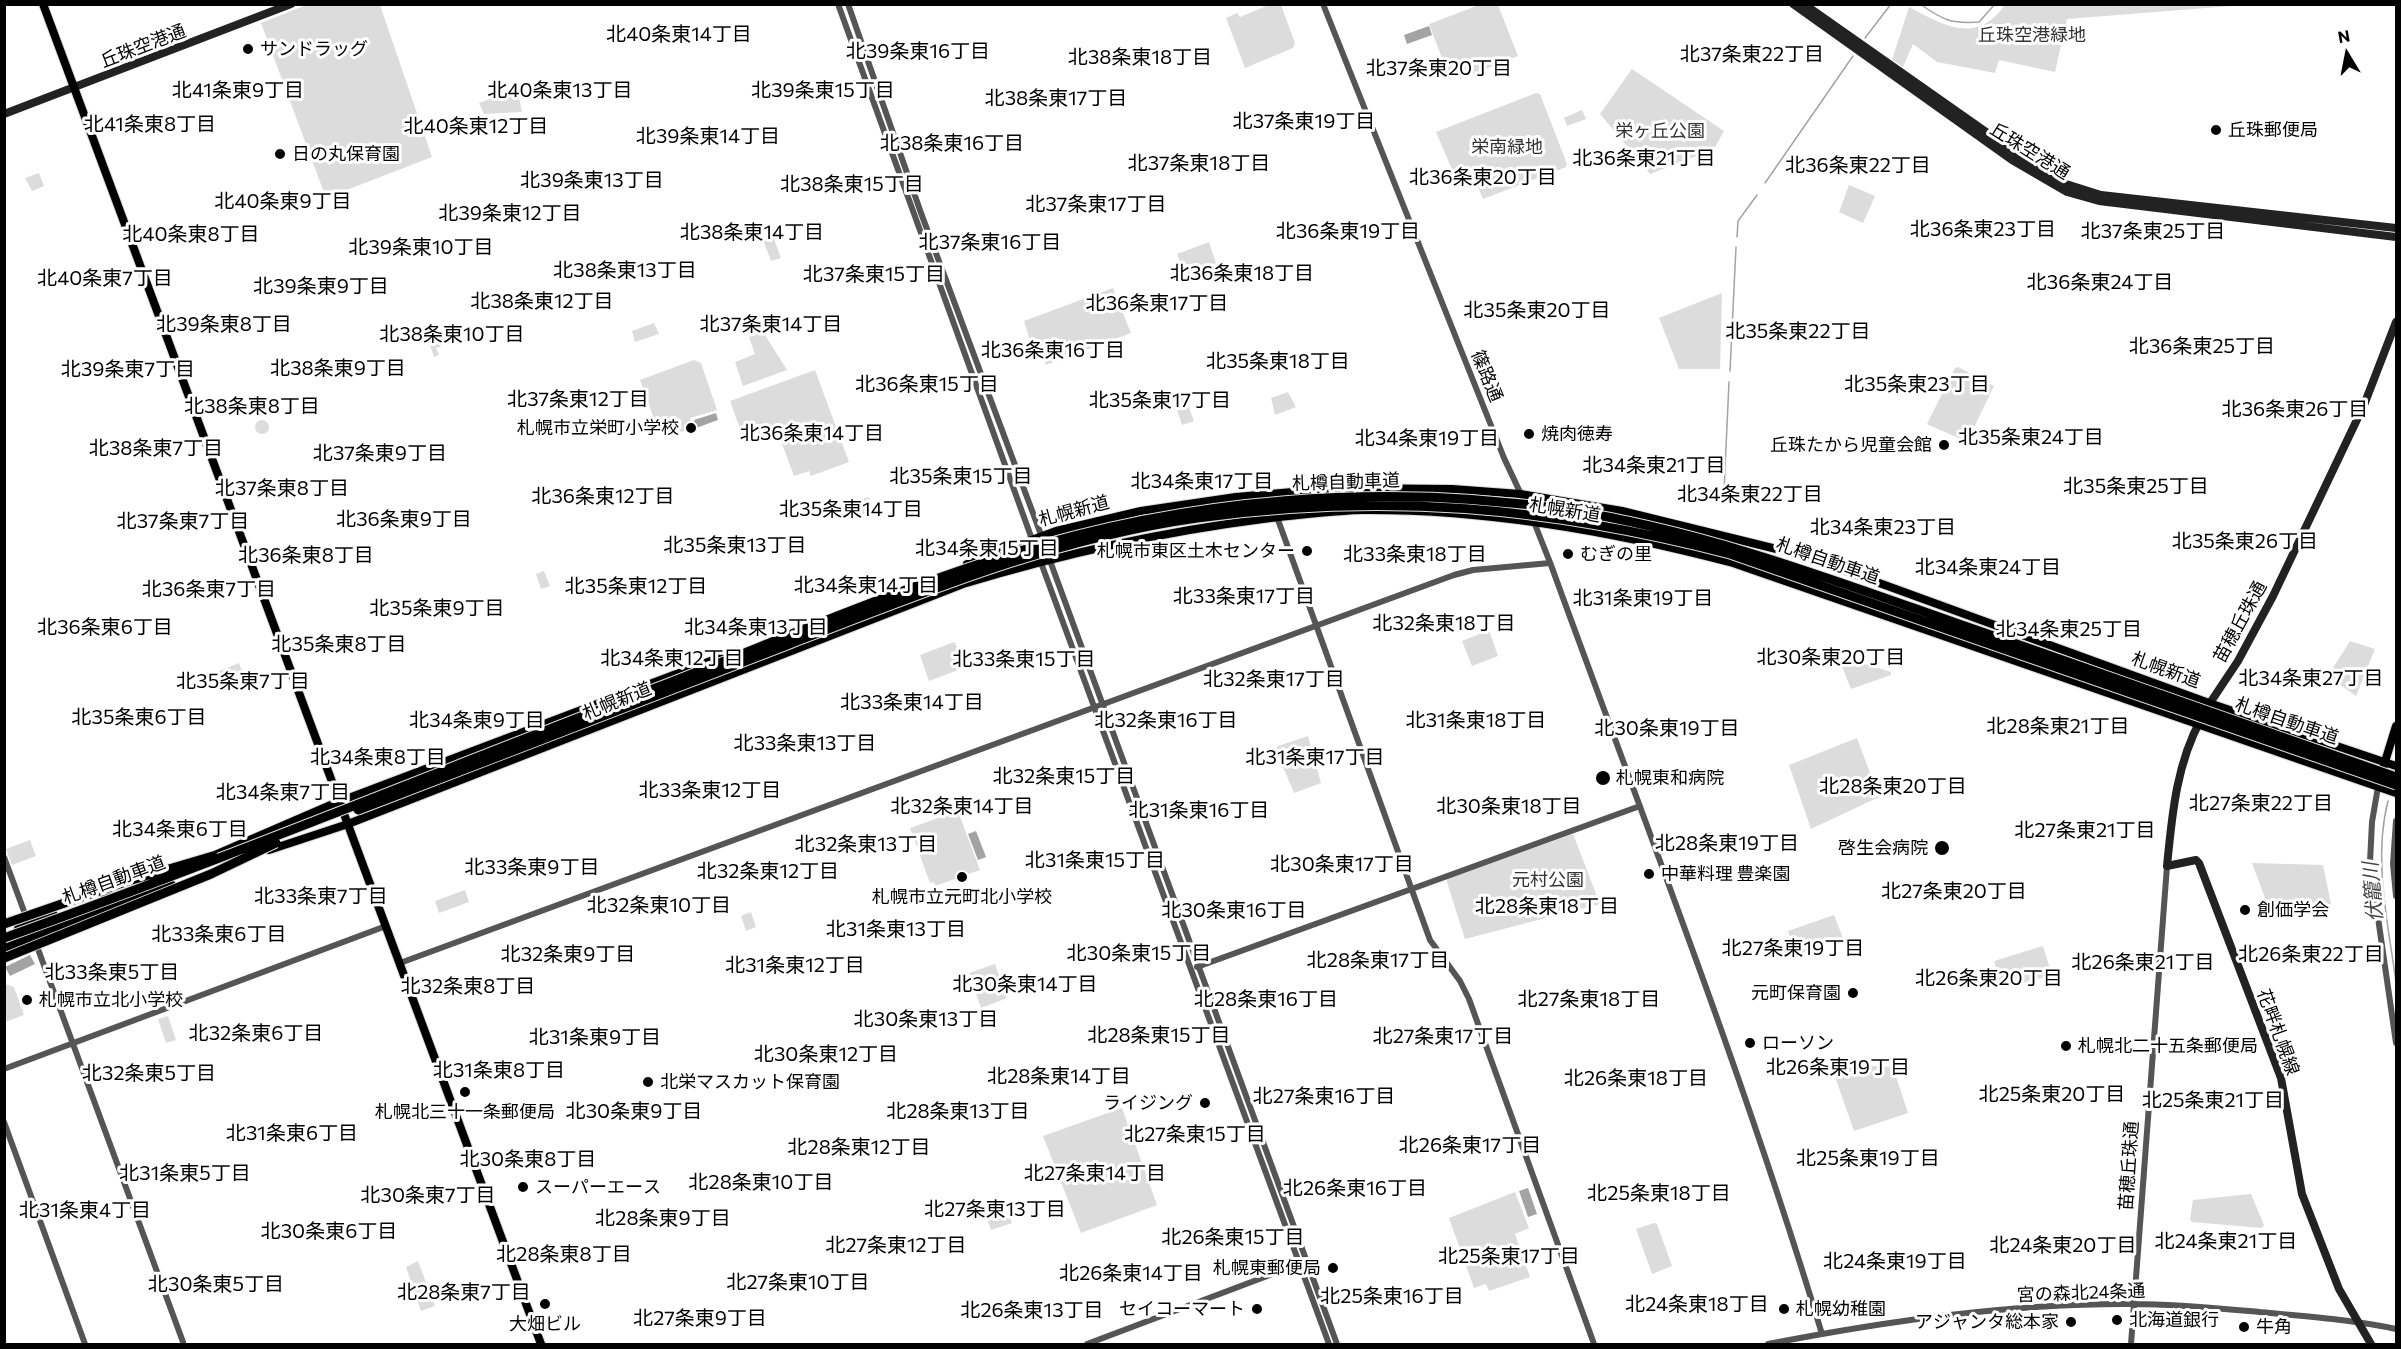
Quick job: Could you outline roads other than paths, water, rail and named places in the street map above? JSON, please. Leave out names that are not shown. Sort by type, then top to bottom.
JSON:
[{"type":"highway","name":"札樽自動車道","points":[[4,937],[250,847],[434,773],[1008,554],[1118,525],[1192,511],[1266,502],[1347,497],[1424,497],[1563,509],[1667,529],[1732,546],[2397,777]]},
{"type":"highway","name":"札樽自動車道","points":[[4,946],[884,608],[1011,562],[1119,533],[1193,519],[1267,510],[1347,505],[1435,506],[1561,517],[1666,537],[1781,570],[2397,785]]},
{"type":"highway","points":[[4,958],[211,874],[283,839]]},
{"type":"highway","points":[[4,924],[191,861],[250,847]]},
{"type":"main road","points":[[43,4],[542,1344]]},
{"type":"main road","name":"丘珠空港通","points":[[4,114],[291,4]]},
{"type":"main road","name":"丘珠空港通","points":[[1793,4],[2012,160],[2067,192],[2099,201],[2397,237]]},
{"type":"main road","name":"丘珠空港通","points":[[1804,4],[2036,167],[2074,188],[2101,195],[2397,228]]},
{"type":"main road","name":"苗穂丘珠通","points":[[2167,866],[2172,810],[2179,773],[2198,725],[2209,703],[2238,661],[2273,596],[2364,405],[2397,322]]},
{"type":"main road","name":"札幌新道","points":[[4,937],[31,923],[183,869],[339,801],[1036,537],[1141,511],[1254,495],[1338,488],[1452,489],[1520,494],[1622,510],[1805,556],[2209,703],[2397,766]]},
{"type":"main road","name":"札幌新道","points":[[4,946],[235,862],[348,824],[963,584],[1040,561],[1153,536],[1277,517],[1371,511],[1424,512],[1534,522],[1647,541],[1733,563],[2397,793]]},
{"type":"main road","points":[[2378,787],[2384,761],[2397,726]]},
{"type":"main road","name":"花畔札幌線","points":[[2167,866],[2196,860],[2199,863],[2281,1078],[2302,1194],[2332,1273],[2371,1344]]},
{"type":"street","points":[[838,4],[1036,537],[1050,559],[1337,1344]]},
{"type":"street","points":[[848,4],[1036,537],[1040,561],[1329,1344]]},
{"type":"street","name":"篠路通","points":[[1323,4],[1520,494],[1550,563],[1755,1122],[1822,1334]]},
{"type":"street","points":[[1277,517],[1430,940],[1460,981],[1468,999],[1594,1344]]},
{"type":"street","points":[[400,963],[1454,575],[1473,570],[1550,563]]},
{"type":"street","points":[[2378,787],[2372,822],[2370,862],[2397,1043]]},
{"type":"street","points":[[1190,969],[1640,806]]},
{"type":"street","points":[[2397,821],[2393,864],[2397,896]]},
{"type":"street","points":[[4,857],[31,923],[183,1342]]},
{"type":"street","name":"苗穂丘珠通","points":[[2131,1344],[2167,866]]},
{"type":"street","points":[[4,1069],[386,926]]},
{"type":"street","points":[[4,1122],[85,1344]]},
{"type":"street","points":[[1087,1344],[1307,1261]]},
{"type":"street","name":"宮の森北24条通","points":[[1767,1344],[1893,1321],[1962,1314],[2134,1304],[2180,1305],[2357,1322],[2397,1329]]},
{"type":"waterway","points":[[1865,38],[1891,4]]},
{"type":"waterway","points":[[1920,4],[1948,20],[1969,22],[1979,22],[1995,4]]},
{"type":"waterway","points":[[1765,183],[1853,56]]},
{"type":"waterway","points":[[1737,237],[1738,221],[1757,195]]},
{"type":"waterway","points":[[1730,371],[1736,247]]},
{"type":"waterway","points":[[1724,491],[1729,382]]},
{"type":"waterway","name":"伏籠川","points":[[2388,801],[2382,845],[2383,891],[2396,982]]},
{"type":"place","name":"サンドラッグ","points":[[248,49]]},
{"type":"place","name":"丘珠郵便局","points":[[2216,130]]},
{"type":"place","name":"日の丸保育園","points":[[280,154]]},
{"type":"place","name":"札幌市立栄町小学校","points":[[691,428]]},
{"type":"place","name":"焼肉徳寿","points":[[1529,434]]},
{"type":"place","name":"丘珠たから児童会館","points":[[1944,445]]},
{"type":"place","name":"札幌市東区土木センター","points":[[1307,551]]},
{"type":"place","name":"むぎの里","points":[[1568,554]]},
{"type":"place","name":"札幌東和病院","points":[[1603,778]]},
{"type":"place","name":"啓生会病院","points":[[1942,848]]},
{"type":"place","name":"中華料理 豊楽園","points":[[1649,874]]},
{"type":"place","name":"札幌市立元町北小学校","points":[[962,877]]},
{"type":"place","name":"創価学会","points":[[2245,910]]},
{"type":"place","name":"元町保育園","points":[[1853,993]]},
{"type":"place","name":"札幌市立北小学校","points":[[27,1000]]},
{"type":"place","name":"ローソン","points":[[1750,1043]]},
{"type":"place","name":"札幌北二十五条郵便局","points":[[2066,1046]]},
{"type":"place","name":"北栄マスカット保育園","points":[[648,1082]]},
{"type":"place","name":"札幌北三十一条郵便局","points":[[465,1092]]},
{"type":"place","name":"ライジング","points":[[1205,1103]]},
{"type":"place","name":"スーパーエース","points":[[523,1187]]},
{"type":"place","name":"札幌東郵便局","points":[[1333,1268]]},
{"type":"place","name":"大畑ビル","points":[[545,1304]]},
{"type":"place","name":"セイコーマート","points":[[1257,1309]]},
{"type":"place","name":"札幌幼稚園","points":[[1784,1309]]},
{"type":"place","name":"北海道銀行","points":[[2117,1320]]},
{"type":"place","name":"アジャンタ総本家","points":[[2071,1322]]},
{"type":"place","name":"牛角","points":[[2244,1327]]},
{"type":"district","name":"北40条東14丁目","points":[[679,34]]},
{"type":"district","name":"北39条東16丁目","points":[[918,51]]},
{"type":"district","name":"北37条東22丁目","points":[[1752,54]]},
{"type":"district","name":"北38条東18丁目","points":[[1140,57]]},
{"type":"district","name":"北37条東20丁目","points":[[1439,68]]},
{"type":"district","name":"北41条東9丁目","points":[[238,90]]},
{"type":"district","name":"北40条東13丁目","points":[[560,90]]},
{"type":"district","name":"北39条東15丁目","points":[[823,90]]},
{"type":"district","name":"北38条東17丁目","points":[[1056,98]]},
{"type":"district","name":"北37条東19丁目","points":[[1304,121]]},
{"type":"district","name":"北41条東8丁目","points":[[150,124]]},
{"type":"district","name":"北40条東12丁目","points":[[476,126]]},
{"type":"district","name":"北39条東14丁目","points":[[708,136]]},
{"type":"district","name":"北38条東16丁目","points":[[952,143]]},
{"type":"district","name":"北36条東21丁目","points":[[1644,158]]},
{"type":"district","name":"北37条東18丁目","points":[[1199,163]]},
{"type":"district","name":"北36条東22丁目","points":[[1858,165]]},
{"type":"district","name":"北36条東20丁目","points":[[1483,177]]},
{"type":"district","name":"北39条東13丁目","points":[[592,180]]},
{"type":"district","name":"北38条東15丁目","points":[[852,184]]},
{"type":"district","name":"北40条東9丁目","points":[[283,201]]},
{"type":"district","name":"北37条東17丁目","points":[[1096,204]]},
{"type":"district","name":"北39条東12丁目","points":[[510,213]]},
{"type":"district","name":"北36条東23丁目","points":[[1983,229]]},
{"type":"district","name":"北36条東19丁目","points":[[1348,231]]},
{"type":"district","name":"北37条東25丁目","points":[[2153,231]]},
{"type":"district","name":"北38条東14丁目","points":[[752,232]]},
{"type":"district","name":"北40条東8丁目","points":[[191,234]]},
{"type":"district","name":"北37条東16丁目","points":[[990,242]]},
{"type":"district","name":"北39条東10丁目","points":[[421,247]]},
{"type":"district","name":"北38条東13丁目","points":[[625,270]]},
{"type":"district","name":"北36条東18丁目","points":[[1242,273]]},
{"type":"district","name":"北37条東15丁目","points":[[874,274]]},
{"type":"district","name":"北40条東7丁目","points":[[105,278]]},
{"type":"district","name":"北36条東24丁目","points":[[2100,282]]},
{"type":"district","name":"北39条東9丁目","points":[[321,286]]},
{"type":"district","name":"北38条東12丁目","points":[[542,301]]},
{"type":"district","name":"北36条東17丁目","points":[[1157,303]]},
{"type":"district","name":"北35条東20丁目","points":[[1537,310]]},
{"type":"district","name":"北39条東8丁目","points":[[224,324]]},
{"type":"district","name":"北37条東14丁目","points":[[771,324]]},
{"type":"district","name":"北35条東22丁目","points":[[1798,331]]},
{"type":"district","name":"北38条東10丁目","points":[[452,334]]},
{"type":"district","name":"北36条東25丁目","points":[[2202,346]]},
{"type":"district","name":"北36条東16丁目","points":[[1053,350]]},
{"type":"district","name":"北35条東18丁目","points":[[1278,361]]},
{"type":"district","name":"北38条東9丁目","points":[[338,368]]},
{"type":"district","name":"北39条東7丁目","points":[[128,369]]},
{"type":"district","name":"北36条東15丁目","points":[[927,384]]},
{"type":"district","name":"北35条東23丁目","points":[[1917,384]]},
{"type":"district","name":"北37条東12丁目","points":[[578,399]]},
{"type":"district","name":"北35条東17丁目","points":[[1160,400]]},
{"type":"district","name":"北38条東8丁目","points":[[252,406]]},
{"type":"district","name":"北36条東26丁目","points":[[2295,409]]},
{"type":"district","name":"北36条東14丁目","points":[[812,433]]},
{"type":"district","name":"北35条東24丁目","points":[[2031,437]]},
{"type":"district","name":"北34条東19丁目","points":[[1427,438]]},
{"type":"district","name":"北38条東7丁目","points":[[156,448]]},
{"type":"district","name":"北37条東9丁目","points":[[380,453]]},
{"type":"district","name":"北34条東21丁目","points":[[1654,465]]},
{"type":"district","name":"北35条東15丁目","points":[[961,476]]},
{"type":"district","name":"北34条東17丁目","points":[[1202,481]]},
{"type":"district","name":"北35条東25丁目","points":[[2136,486]]},
{"type":"district","name":"北37条東8丁目","points":[[282,488]]},
{"type":"district","name":"北34条東22丁目","points":[[1750,494]]},
{"type":"district","name":"北36条東12丁目","points":[[603,496]]},
{"type":"district","name":"北35条東14丁目","points":[[851,509]]},
{"type":"district","name":"北36条東9丁目","points":[[404,519]]},
{"type":"district","name":"北37条東7丁目","points":[[183,521]]},
{"type":"district","name":"北34条東23丁目","points":[[1883,527]]},
{"type":"district","name":"北35条東26丁目","points":[[2245,541]]},
{"type":"district","name":"北35条東13丁目","points":[[735,545]]},
{"type":"district","name":"北34条東15丁目","points":[[987,548]]},
{"type":"district","name":"北33条東18丁目","points":[[1415,554]]},
{"type":"district","name":"北36条東8丁目","points":[[306,555]]},
{"type":"district","name":"北34条東24丁目","points":[[1988,567]]},
{"type":"district","name":"北34条東14丁目","points":[[866,585]]},
{"type":"district","name":"北35条東12丁目","points":[[636,586]]},
{"type":"district","name":"北36条東7丁目","points":[[209,589]]},
{"type":"district","name":"北33条東17丁目","points":[[1244,596]]},
{"type":"district","name":"北31条東19丁目","points":[[1643,598]]},
{"type":"district","name":"北35条東9丁目","points":[[437,608]]},
{"type":"district","name":"北32条東18丁目","points":[[1444,623]]},
{"type":"district","name":"北36条東6丁目","points":[[105,627]]},
{"type":"district","name":"北34条東13丁目","points":[[756,627]]},
{"type":"district","name":"北34条東25丁目","points":[[2069,629]]},
{"type":"district","name":"北35条東8丁目","points":[[339,644]]},
{"type":"district","name":"北30条東20丁目","points":[[1831,657]]},
{"type":"district","name":"北34条東12丁目","points":[[672,658]]},
{"type":"district","name":"北33条東15丁目","points":[[1024,659]]},
{"type":"district","name":"北34条東27丁目","points":[[2311,678]]},
{"type":"district","name":"北32条東17丁目","points":[[1274,679]]},
{"type":"district","name":"北35条東7丁目","points":[[243,681]]},
{"type":"district","name":"北33条東14丁目","points":[[912,702]]},
{"type":"district","name":"北35条東6丁目","points":[[139,717]]},
{"type":"district","name":"北34条東9丁目","points":[[477,720]]},
{"type":"district","name":"北32条東16丁目","points":[[1166,720]]},
{"type":"district","name":"北31条東18丁目","points":[[1476,720]]},
{"type":"district","name":"北28条東21丁目","points":[[2058,726]]},
{"type":"district","name":"北30条東19丁目","points":[[1667,728]]},
{"type":"district","name":"北33条東13丁目","points":[[805,743]]},
{"type":"district","name":"北34条東8丁目","points":[[378,757]]},
{"type":"district","name":"北31条東17丁目","points":[[1315,757]]},
{"type":"district","name":"北32条東15丁目","points":[[1064,776]]},
{"type":"district","name":"北28条東20丁目","points":[[1893,786]]},
{"type":"district","name":"北33条東12丁目","points":[[710,790]]},
{"type":"district","name":"北34条東7丁目","points":[[283,792]]},
{"type":"district","name":"北27条東22丁目","points":[[2261,803]]},
{"type":"district","name":"北32条東14丁目","points":[[962,806]]},
{"type":"district","name":"北30条東18丁目","points":[[1509,806]]},
{"type":"district","name":"北31条東16丁目","points":[[1199,810]]},
{"type":"district","name":"北34条東6丁目","points":[[180,829]]},
{"type":"district","name":"北27条東21丁目","points":[[2085,830]]},
{"type":"district","name":"北28条東19丁目","points":[[1727,843]]},
{"type":"district","name":"北32条東13丁目","points":[[866,844]]},
{"type":"district","name":"北31条東15丁目","points":[[1095,860]]},
{"type":"district","name":"北30条東17丁目","points":[[1342,864]]},
{"type":"district","name":"北33条東9丁目","points":[[532,867]]},
{"type":"district","name":"北32条東12丁目","points":[[768,871]]},
{"type":"district","name":"北27条東20丁目","points":[[1954,891]]},
{"type":"district","name":"北33条東7丁目","points":[[321,896]]},
{"type":"district","name":"北32条東10丁目","points":[[659,905]]},
{"type":"district","name":"北28条東18丁目","points":[[1547,906]]},
{"type":"district","name":"北30条東16丁目","points":[[1234,910]]},
{"type":"district","name":"北31条東13丁目","points":[[896,929]]},
{"type":"district","name":"北33条東6丁目","points":[[219,934]]},
{"type":"district","name":"北27条東19丁目","points":[[1793,948]]},
{"type":"district","name":"北30条東15丁目","points":[[1139,953]]},
{"type":"district","name":"北32条東9丁目","points":[[568,954]]},
{"type":"district","name":"北26条東22丁目","points":[[2311,954]]},
{"type":"district","name":"北28条東17丁目","points":[[1378,960]]},
{"type":"district","name":"北26条東21丁目","points":[[2143,962]]},
{"type":"district","name":"北31条東12丁目","points":[[795,965]]},
{"type":"district","name":"北33条東5丁目","points":[[112,972]]},
{"type":"district","name":"北26条東20丁目","points":[[1989,978]]},
{"type":"district","name":"北30条東14丁目","points":[[1025,984]]},
{"type":"district","name":"北32条東8丁目","points":[[468,986]]},
{"type":"district","name":"北28条東16丁目","points":[[1266,999]]},
{"type":"district","name":"北27条東18丁目","points":[[1589,999]]},
{"type":"district","name":"北30条東13丁目","points":[[926,1019]]},
{"type":"district","name":"北32条東6丁目","points":[[256,1033]]},
{"type":"district","name":"北28条東15丁目","points":[[1159,1035]]},
{"type":"district","name":"北27条東17丁目","points":[[1443,1036]]},
{"type":"district","name":"北31条東9丁目","points":[[595,1037]]},
{"type":"district","name":"北30条東12丁目","points":[[826,1054]]},
{"type":"district","name":"北26条東19丁目","points":[[1838,1067]]},
{"type":"district","name":"北31条東8丁目","points":[[499,1070]]},
{"type":"district","name":"北32条東5丁目","points":[[149,1073]]},
{"type":"district","name":"北28条東14丁目","points":[[1059,1076]]},
{"type":"district","name":"北26条東18丁目","points":[[1636,1078]]},
{"type":"district","name":"北25条東20丁目","points":[[2052,1094]]},
{"type":"district","name":"北27条東16丁目","points":[[1324,1096]]},
{"type":"district","name":"北25条東21丁目","points":[[2213,1100]]},
{"type":"district","name":"北30条東9丁目","points":[[634,1111]]},
{"type":"district","name":"北28条東13丁目","points":[[958,1111]]},
{"type":"district","name":"北31条東6丁目","points":[[292,1133]]},
{"type":"district","name":"北27条東15丁目","points":[[1195,1134]]},
{"type":"district","name":"北26条東17丁目","points":[[1470,1145]]},
{"type":"district","name":"北28条東12丁目","points":[[859,1147]]},
{"type":"district","name":"北25条東19丁目","points":[[1868,1158]]},
{"type":"district","name":"北30条東8丁目","points":[[528,1159]]},
{"type":"district","name":"北31条東5丁目","points":[[185,1173]]},
{"type":"district","name":"北27条東14丁目","points":[[1095,1173]]},
{"type":"district","name":"北28条東10丁目","points":[[761,1182]]},
{"type":"district","name":"北26条東16丁目","points":[[1355,1188]]},
{"type":"district","name":"北25条東18丁目","points":[[1659,1193]]},
{"type":"district","name":"北30条東7丁目","points":[[428,1195]]},
{"type":"district","name":"北27条東13丁目","points":[[995,1209]]},
{"type":"district","name":"北31条東4丁目","points":[[85,1210]]},
{"type":"district","name":"北28条東9丁目","points":[[663,1218]]},
{"type":"district","name":"北30条東6丁目","points":[[329,1231]]},
{"type":"district","name":"北26条東15丁目","points":[[1233,1237]]},
{"type":"district","name":"北24条東21丁目","points":[[2226,1241]]},
{"type":"district","name":"北27条東12丁目","points":[[896,1245]]},
{"type":"district","name":"北24条東20丁目","points":[[2063,1245]]},
{"type":"district","name":"北28条東8丁目","points":[[564,1254]]},
{"type":"district","name":"北25条東17丁目","points":[[1509,1256]]},
{"type":"district","name":"北24条東19丁目","points":[[1895,1261]]},
{"type":"district","name":"北26条東14丁目","points":[[1131,1273]]},
{"type":"district","name":"北27条東10丁目","points":[[798,1282]]},
{"type":"district","name":"北30条東5丁目","points":[[216,1284]]},
{"type":"district","name":"北28条東7丁目","points":[[464,1292]]},
{"type":"district","name":"北25条東16丁目","points":[[1392,1296]]},
{"type":"district","name":"北24条東18丁目","points":[[1697,1304]]},
{"type":"district","name":"北26条東13丁目","points":[[1032,1310]]},
{"type":"district","name":"北27条東9丁目","points":[[700,1318]]},
{"type":"park label","name":"丘珠空港緑地","points":[[2032,35]]},
{"type":"park label","name":"栄ヶ丘公園","points":[[1660,131]]},
{"type":"park label","name":"栄南緑地","points":[[1507,147]]},
{"type":"park label","name":"元村公園","points":[[1548,880]]}]
